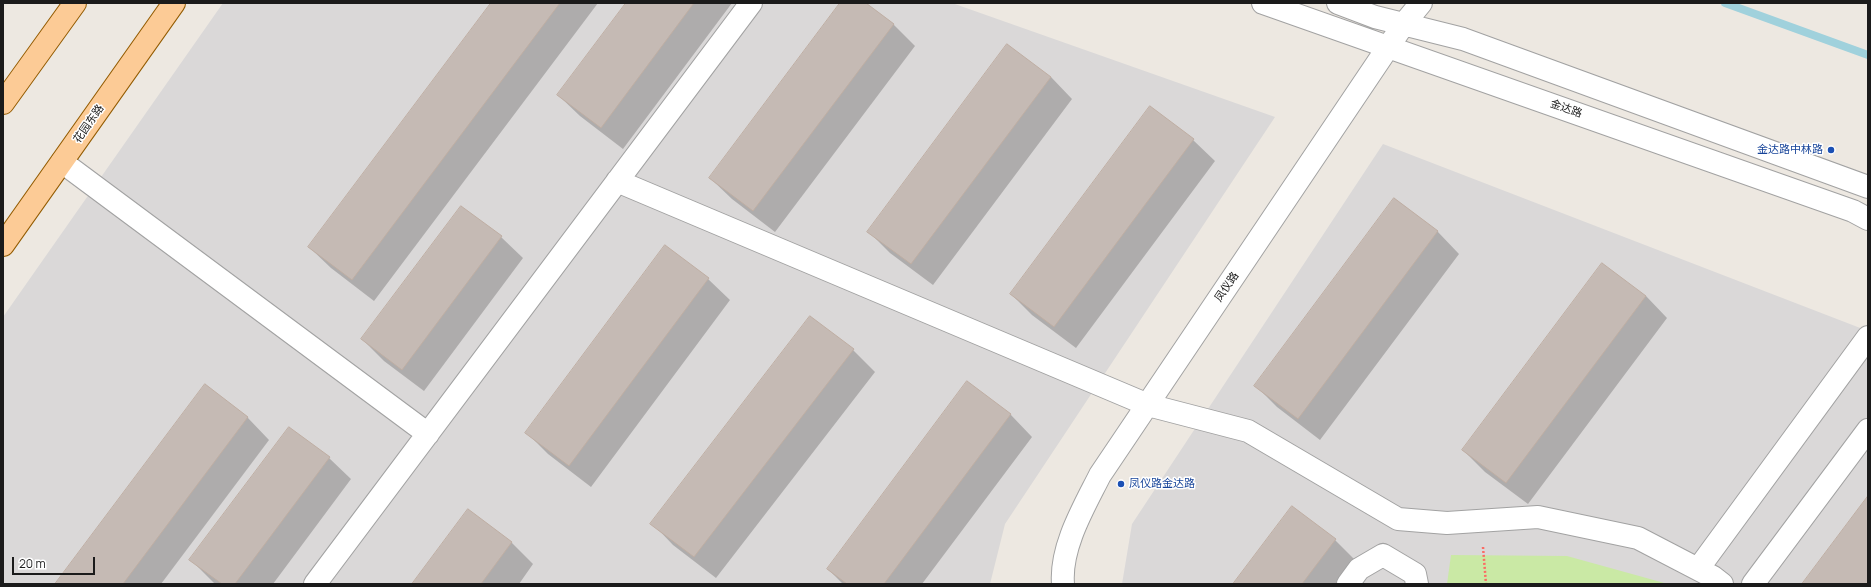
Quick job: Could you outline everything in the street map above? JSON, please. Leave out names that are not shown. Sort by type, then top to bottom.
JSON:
[{"type":"main road","points":[[3,103],[75,3]]},
{"type":"main road","name":"花园东路","points":[[3,245],[174,3]]},
{"type":"street","points":[[315,584],[751,3]]},
{"type":"street","name":"金达路","points":[[1263,3],[1853,210],[1868,219]]},
{"type":"street","points":[[1338,3],[1403,25],[1463,39],[1868,187]]},
{"type":"street","name":"凤仪路","points":[[1063,584],[1062,572],[1075,523],[1100,475],[1388,46],[1421,3]]},
{"type":"street","points":[[62,162],[428,434]]},
{"type":"street","points":[[617,181],[1148,405],[1248,431],[1398,519],[1446,523],[1538,517],[1638,538],[1698,569],[1722,584]]},
{"type":"street","points":[[1698,569],[1868,338]]},
{"type":"street","points":[[1753,584],[1868,430]]},
{"type":"street","points":[[1348,584],[1359,569],[1383,555],[1415,574],[1417,584]]},
{"type":"path","points":[[1482,521],[1486,584]]},
{"type":"shaded area","points":[[223,3],[952,3],[1275,117],[1005,524],[990,584],[3,584],[3,317]]},
{"type":"shaded area","points":[[1383,144],[1868,331],[1868,584],[1122,584],[1132,524]]},
{"type":"green space","points":[[1451,555],[1567,556],[1668,584],[1447,584]]},
{"type":"building","points":[[491,3],[560,3],[352,280],[308,247]]},
{"type":"building","points":[[626,3],[694,3],[601,128],[557,95]]},
{"type":"building","points":[[840,3],[866,3],[894,24],[753,211],[709,178]]},
{"type":"building","points":[[1007,44],[1051,77],[911,264],[867,232]]},
{"type":"building","points":[[1150,106],[1194,139],[1054,327],[1010,294]]},
{"type":"building","points":[[1394,198],[1438,231],[1298,419],[1254,386]]},
{"type":"building","points":[[461,206],[502,236],[402,370],[361,339]]},
{"type":"building","points":[[665,245],[709,278],[569,466],[525,433]]},
{"type":"building","points":[[1602,263],[1646,296],[1506,483],[1462,450]]},
{"type":"building","points":[[810,316],[854,349],[694,557],[650,524]]},
{"type":"building","points":[[967,381],[1011,414],[884,584],[847,584],[827,569]]},
{"type":"building","points":[[205,384],[248,417],[123,584],[55,584]]},
{"type":"building","points":[[289,427],[330,457],[235,584],[222,584],[189,560]]},
{"type":"building","points":[[1868,496],[1868,584],[1802,584]]},
{"type":"building","points":[[1292,506],[1336,539],[1302,584],[1233,584]]},
{"type":"building","points":[[468,509],[512,542],[481,584],[412,584]]},
{"type":"waterway","points":[[1725,3],[1868,55]]},
{"type":"place","name":"金达路中林路","points":[[1831,150]]},
{"type":"place","name":"凤仪路金达路","points":[[1121,484]]}]
